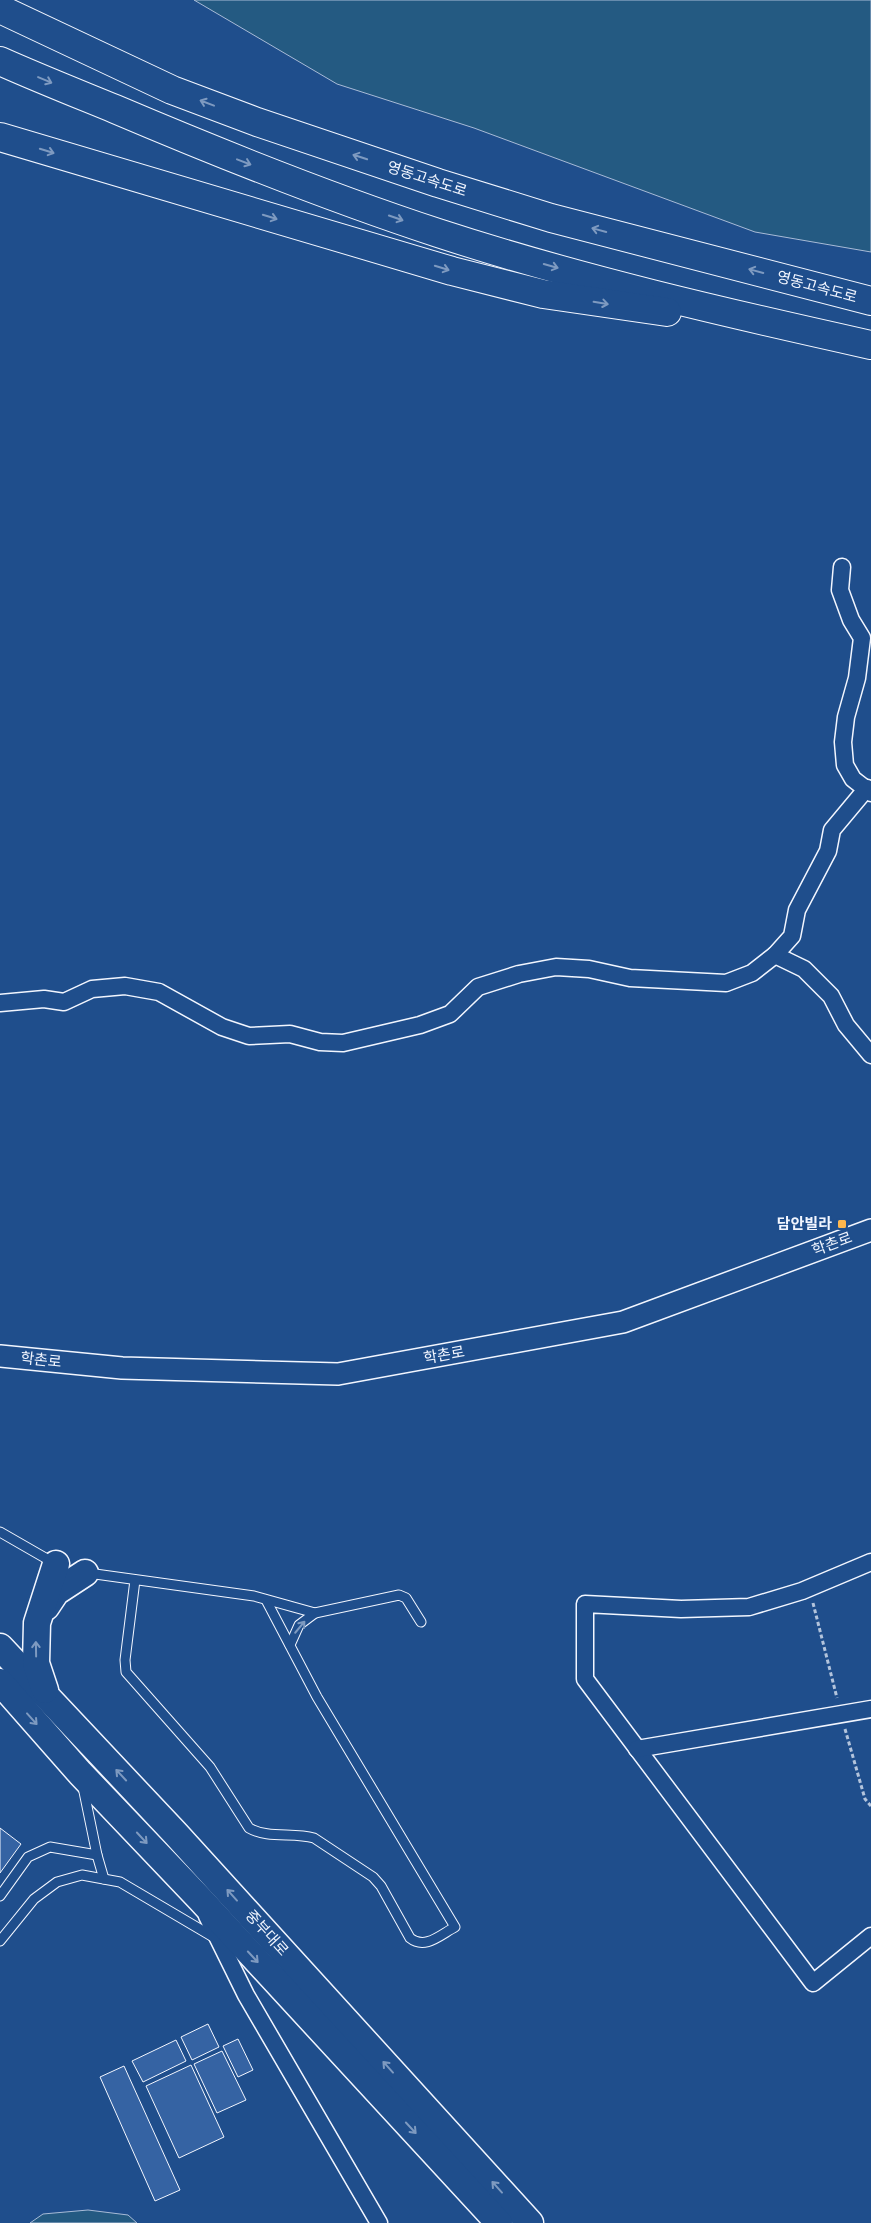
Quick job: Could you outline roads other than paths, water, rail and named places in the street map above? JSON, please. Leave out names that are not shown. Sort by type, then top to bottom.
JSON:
[{"type":"highway","name":"영동고속도로","points":[[0,9],[172,90],[284,132],[551,218],[871,301]]},
{"type":"highway","points":[[0,61],[184,139],[328,194],[439,233],[593,278],[796,328],[871,344]]},
{"type":"highway","points":[[0,137],[496,282],[544,294],[614,305],[796,328]]},
{"type":"main road","points":[[46,1696],[36,1663],[37,1623],[56,1564]]},
{"type":"main road","points":[[37,1623],[56,1592],[85,1573]]},
{"type":"main road","name":"중부대로","points":[[0,1647],[175,1833],[530,2223]]},
{"type":"main road","name":"중부대로","points":[[0,1682],[80,1773],[201,1900],[499,2223]]},
{"type":"street","points":[[0,1003],[44,999],[64,1002],[92,989],[125,986],[159,992],[222,1027],[249,1036],[290,1034],[320,1042],[343,1043],[420,1025],[450,1014],[478,988],[520,974],[556,967],[589,969],[630,978],[726,983],[752,973],[775,955],[792,936],[797,910],[828,851],[832,830],[869,790],[853,779],[845,765],[843,742],[846,717],[857,678],[862,638],[851,620],[840,590],[842,567]]},
{"type":"street","points":[[775,955],[804,969],[830,996],[846,1024],[871,1056]]},
{"type":"street","name":"학촌로","points":[[0,1356],[122,1368],[338,1374],[622,1322],[871,1230]]},
{"type":"street","points":[[871,1562],[802,1591],[749,1607],[681,1609],[585,1604],[585,1679],[813,1983],[871,1936]]},
{"type":"street","points":[[637,1749],[871,1709]]},
{"type":"street","points":[[201,1900],[217,1939],[246,1995],[379,2223]]},
{"type":"lane","points":[[0,1532],[68,1570],[254,1596],[315,1612],[399,1595],[406,1598],[420,1622]]},
{"type":"lane","points":[[134,1580],[125,1660],[126,1672],[210,1767],[249,1828],[257,1833],[305,1835],[314,1838],[373,1877],[381,1886],[410,1938],[416,1943],[425,1943],[455,1927],[317,1697],[266,1600]]},
{"type":"lane","points":[[290,1645],[299,1625],[315,1612]]},
{"type":"lane","points":[[80,1773],[97,1855],[104,1879]]},
{"type":"lane","points":[[0,1896],[28,1857],[50,1847],[97,1855]]},
{"type":"lane","points":[[0,1941],[34,1899],[56,1882],[82,1875],[120,1882],[217,1939]]},
{"type":"place","name":"담안빌라","points":[[842,1224]]}]
